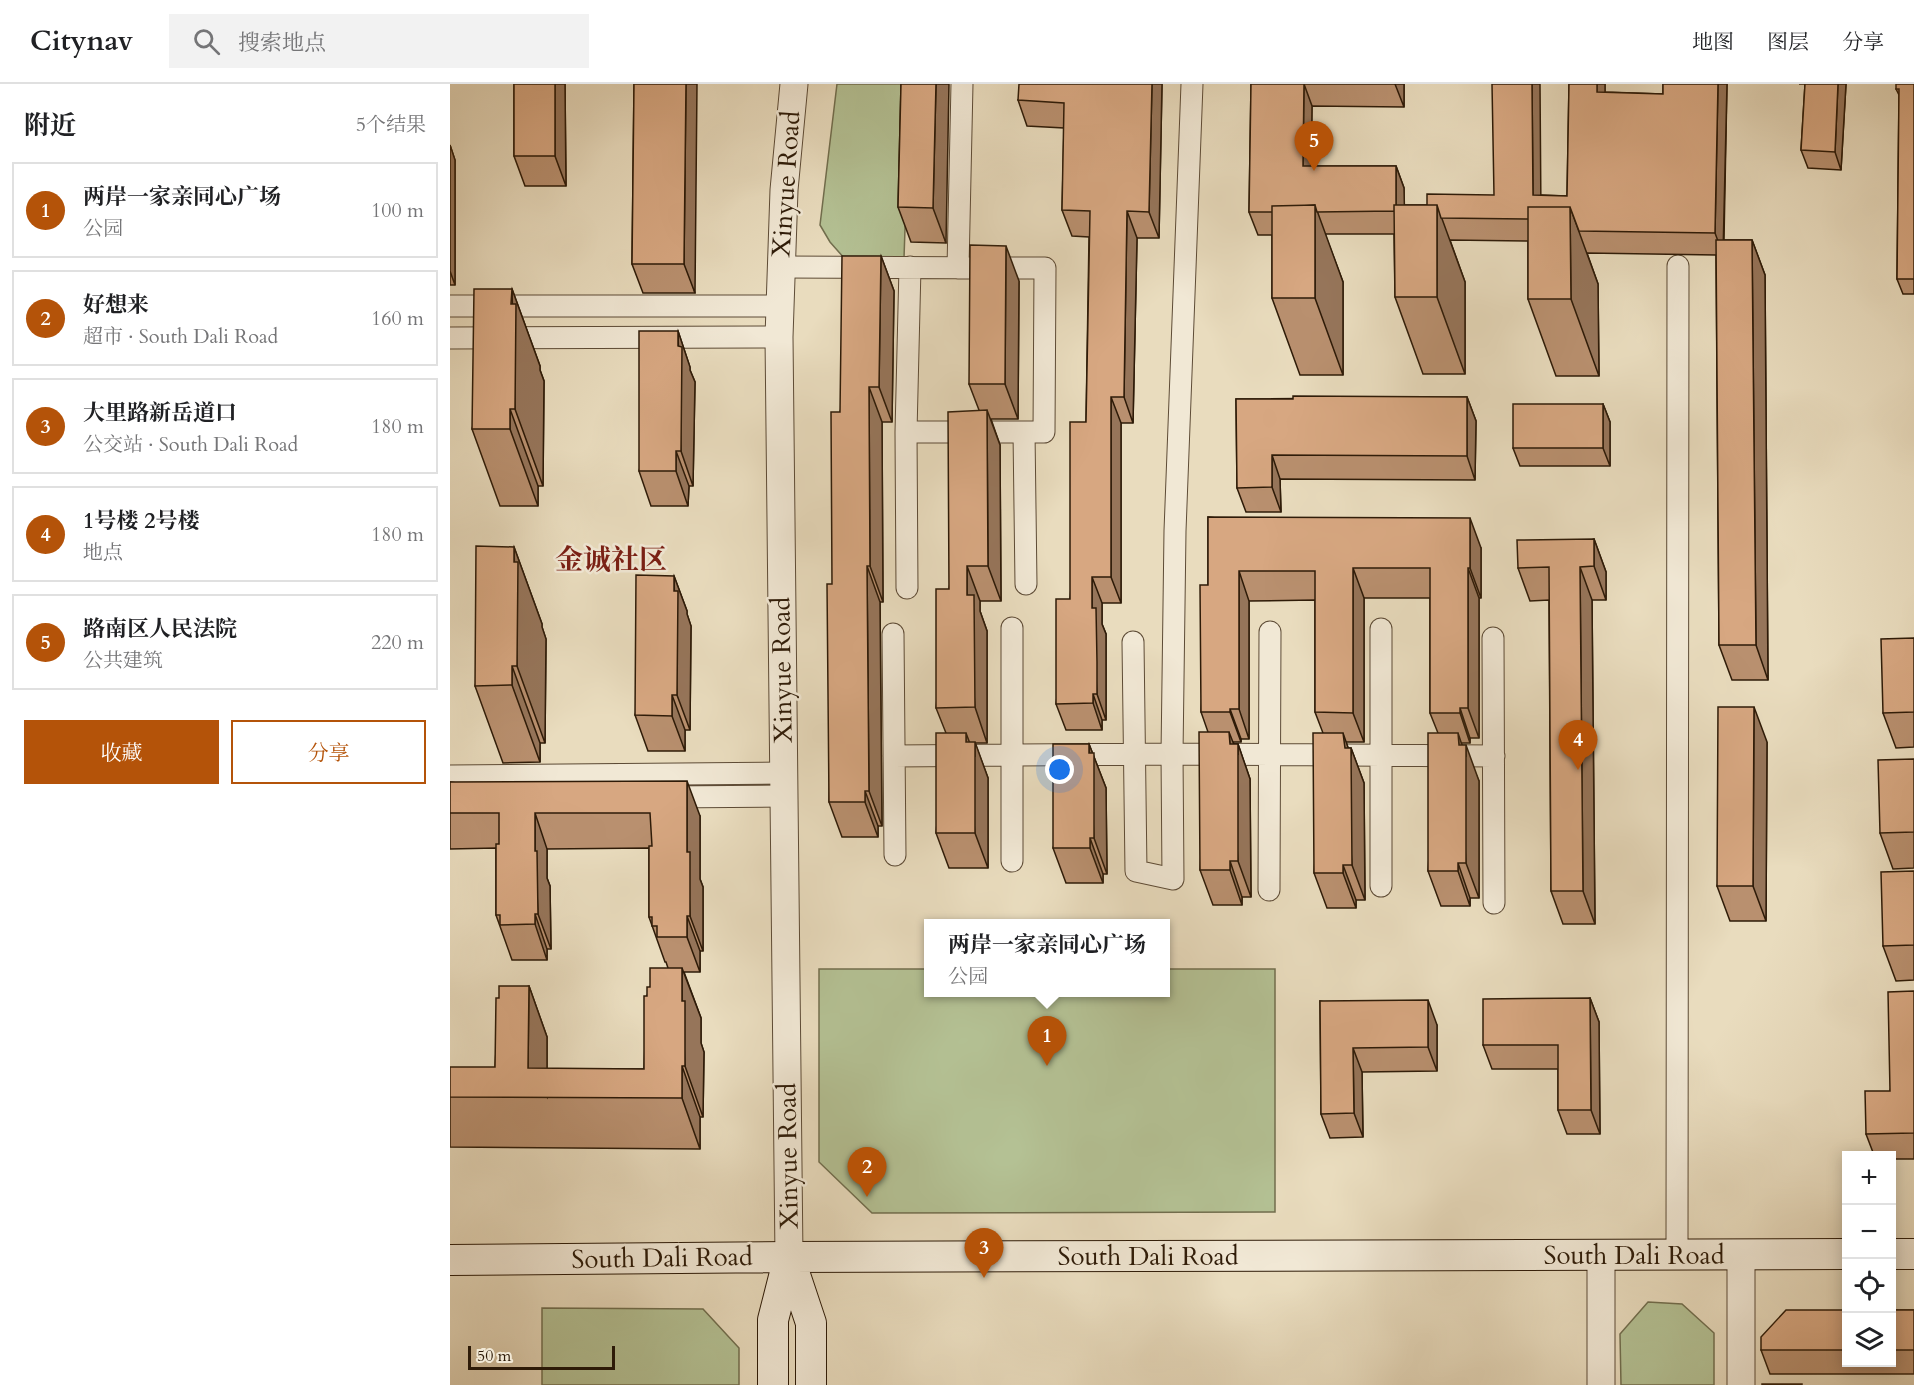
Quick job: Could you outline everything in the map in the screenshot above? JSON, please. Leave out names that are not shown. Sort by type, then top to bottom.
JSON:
[{"type":"main road","name":"South Dali Road","points":[[450,1260],[1842,1254]]},
{"type":"main road","points":[[1896,1254],[1914,1254]]},
{"type":"main road","name":"Xinyue Road","points":[[773,1385],[773,1320],[789,1257]]},
{"type":"main road","name":"Xinyue Road","points":[[789,1257],[811,1323],[811,1385]]},
{"type":"street","name":"Xinyue Road","points":[[789,1257],[779,337],[784,190],[794,84]]},
{"type":"street","points":[[958,268],[962,84]]},
{"type":"street","points":[[1133,642],[1136,871],[1173,879],[1175,531],[1192,84]]},
{"type":"street","points":[[1677,1254],[1678,266]]},
{"type":"street","points":[[780,267],[1045,268],[1044,432],[906,432]]},
{"type":"street","points":[[907,588],[906,432],[910,267]]},
{"type":"street","points":[[450,306],[780,306]]},
{"type":"street","points":[[450,338],[779,337]]},
{"type":"street","points":[[1024,432],[1026,584]]},
{"type":"street","points":[[1012,628],[1012,861]]},
{"type":"street","points":[[1380,886],[1381,629]]},
{"type":"street","points":[[1269,890],[1270,632]]},
{"type":"street","points":[[893,634],[895,855]]},
{"type":"street","points":[[1493,638],[1494,903]]},
{"type":"street","points":[[894,756],[1172,754],[1494,756]]},
{"type":"street","points":[[450,776],[783,784]]},
{"type":"street","points":[[646,797],[783,784]]},
{"type":"street","points":[[1601,1254],[1601,1385]]},
{"type":"street","points":[[1741,1254],[1741,1385]]},
{"type":"green space","points":[[837,84],[910,84],[904,258],[845,259],[830,242],[820,225]]},
{"type":"green space","points":[[819,969],[924,969],[924,997],[1170,997],[1170,969],[1275,969],[1275,1212],[872,1213],[819,1162]]},
{"type":"green space","points":[[1648,1302],[1682,1304],[1714,1333],[1714,1385],[1621,1385],[1620,1334]]},
{"type":"green space","points":[[542,1308],[703,1309],[739,1348],[739,1385],[542,1385]]},
{"type":"building","points":[[514,84],[555,84],[555,156],[514,156]]},
{"type":"building","points":[[634,84],[686,84],[684,264],[632,264]]},
{"type":"building","points":[[901,84],[936,84],[933,208],[898,207]]},
{"type":"building","points":[[1019,84],[1152,84],[1149,212],[1127,211],[1124,397],[1111,397],[1111,577],[1092,577],[1092,608],[1096,608],[1097,662],[1097,694],[1093,694],[1093,703],[1056,704],[1056,599],[1070,599],[1070,422],[1086,422],[1090,211],[1062,210],[1064,103],[1018,100]]},
{"type":"building","points":[[1251,84],[1304,84],[1303,166],[1396,166],[1394,211],[1317,212],[1315,205],[1272,206],[1272,212],[1249,212]]},
{"type":"building","points":[[1492,84],[1532,84],[1533,195],[1567,196],[1569,84],[1597,84],[1597,92],[1663,94],[1663,84],[1718,84],[1715,233],[1579,231],[1570,207],[1528,207],[1528,219],[1441,218],[1437,205],[1427,205],[1427,194],[1494,195]]},
{"type":"building","points":[[1805,84],[1838,84],[1835,152],[1801,150]]},
{"type":"building","points":[[1896,84],[1914,84],[1914,279],[1897,279],[1899,89],[1896,89]]},
{"type":"building","points":[[1315,205],[1315,298],[1272,298],[1272,206]]},
{"type":"building","points":[[1394,205],[1437,205],[1437,297],[1395,297]]},
{"type":"building","points":[[1528,207],[1570,207],[1571,299],[1528,299]]},
{"type":"building","points":[[1716,240],[1752,240],[1756,645],[1719,645]]},
{"type":"building","points":[[970,245],[1006,246],[1005,384],[969,384]]},
{"type":"building","points":[[842,256],[881,256],[879,387],[869,387],[870,566],[867,566],[869,791],[865,791],[865,802],[829,802],[827,584],[832,584],[831,412],[840,412]]},
{"type":"building","points":[[474,289],[512,289],[511,304],[516,304],[515,409],[510,409],[510,429],[472,429]]},
{"type":"building","points":[[639,331],[678,331],[678,346],[682,347],[681,451],[676,451],[676,471],[639,471]]},
{"type":"building","points":[[1293,396],[1467,397],[1467,456],[1272,455],[1272,487],[1237,488],[1236,399],[1293,399]]},
{"type":"building","points":[[1513,404],[1603,404],[1603,448],[1513,448]]},
{"type":"building","points":[[987,410],[988,566],[967,566],[967,595],[974,595],[975,707],[936,708],[936,589],[949,589],[948,412]]},
{"type":"building","points":[[1208,517],[1470,518],[1468,708],[1460,708],[1460,713],[1430,713],[1430,568],[1353,568],[1353,713],[1315,712],[1315,571],[1239,571],[1239,709],[1230,709],[1230,712],[1201,712],[1200,585],[1208,585]]},
{"type":"building","points":[[1594,539],[1594,566],[1580,567],[1583,891],[1551,891],[1549,567],[1518,568],[1517,540]]},
{"type":"building","points":[[476,546],[514,547],[514,562],[518,562],[517,666],[512,666],[512,685],[475,686]]},
{"type":"building","points":[[636,575],[674,576],[674,591],[678,591],[677,695],[672,695],[672,716],[635,715]]},
{"type":"building","points":[[1914,638],[1914,712],[1883,713],[1881,639]]},
{"type":"building","points":[[1718,707],[1754,707],[1753,886],[1717,886]]},
{"type":"building","points":[[1199,732],[1229,732],[1230,744],[1238,744],[1238,861],[1230,861],[1230,870],[1200,870]]},
{"type":"building","points":[[936,733],[966,733],[966,742],[975,742],[975,833],[936,833]]},
{"type":"building","points":[[1313,733],[1343,733],[1345,748],[1351,748],[1352,865],[1343,865],[1343,873],[1314,873]]},
{"type":"building","points":[[1428,733],[1458,733],[1459,745],[1466,745],[1466,863],[1458,863],[1458,871],[1428,871]]},
{"type":"building","points":[[1053,744],[1089,744],[1089,753],[1094,753],[1094,838],[1090,838],[1090,848],[1053,848]]},
{"type":"building","points":[[1914,759],[1914,832],[1880,833],[1878,760]]},
{"type":"building","points":[[687,781],[690,916],[687,916],[687,937],[657,937],[657,926],[652,926],[652,917],[649,917],[649,846],[652,846],[650,813],[535,813],[538,914],[535,914],[535,924],[500,925],[500,915],[496,915],[496,844],[499,844],[499,813],[450,813],[450,782]]},
{"type":"building","points":[[1914,871],[1914,945],[1883,946],[1881,872]]},
{"type":"building","points":[[650,968],[682,968],[682,1001],[685,1001],[685,1066],[682,1066],[682,1098],[450,1097],[450,1067],[495,1067],[496,998],[499,998],[499,986],[529,986],[528,1068],[644,1069],[644,996],[647,996],[647,987],[650,987]]},
{"type":"building","points":[[1914,991],[1914,1133],[1866,1134],[1865,1091],[1890,1091],[1888,992]]},
{"type":"building","points":[[1590,998],[1591,1110],[1558,1110],[1558,1045],[1483,1045],[1483,999]]},
{"type":"building","points":[[1428,1000],[1428,1047],[1353,1048],[1354,1113],[1321,1114],[1320,1001]]},
{"type":"building","points":[[1786,1310],[1842,1310],[1842,1350],[1761,1350],[1761,1337]]},
{"type":"building","points":[[1896,1310],[1914,1310],[1914,1350],[1896,1350]]},
{"type":"building","points":[[1802,1384],[1802,1385],[1762,1385]]},
{"type":"place","name":"路南区人民法院","points":[[1314,171]]},
{"type":"place","name":"1号楼 2号楼","points":[[1578,770]]},
{"type":"place","name":"两岸一家亲同心广场","points":[[1047,1066]]},
{"type":"place","name":"好想来","points":[[867,1197]]},
{"type":"place","name":"大里路新岳道口","points":[[984,1278]]},
{"type":"district","name":"金诚社区","points":[[611,560]]}]
